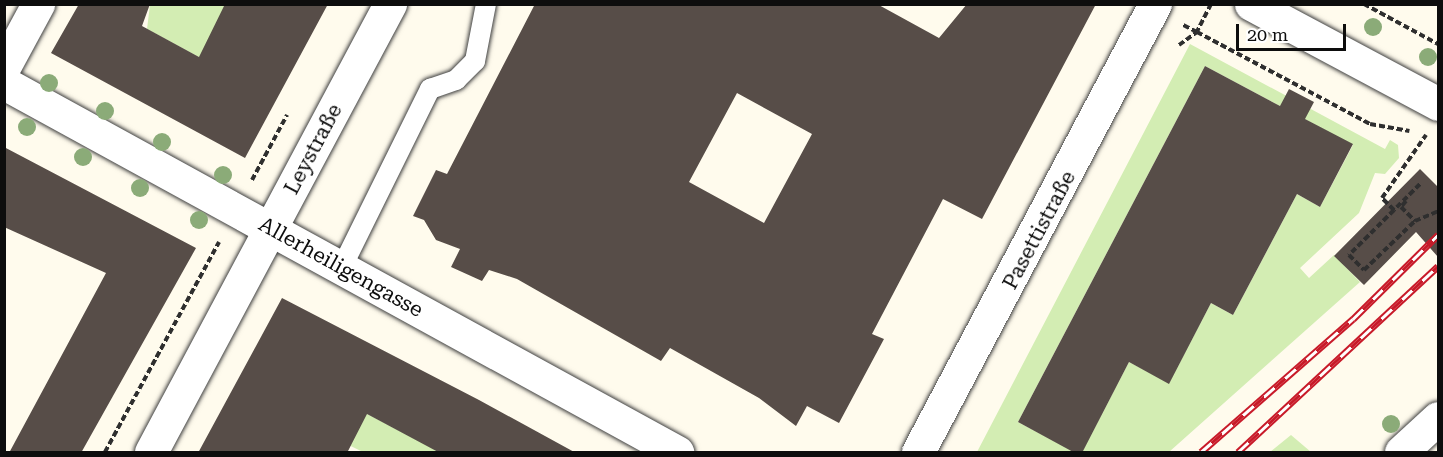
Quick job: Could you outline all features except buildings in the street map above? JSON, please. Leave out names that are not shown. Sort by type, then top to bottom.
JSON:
[{"type":"street","points":[[4,67],[38,4]]},
{"type":"street","name":"Leystraße","points":[[151,453],[390,4]]},
{"type":"street","name":"Pasettistraße","points":[[918,453],[1155,4]]},
{"type":"street","points":[[1251,4],[1438,104]]},
{"type":"street","name":"Allerheiligengasse","points":[[4,83],[677,453]]},
{"type":"street","points":[[1401,453],[1438,418]]},
{"type":"lane","points":[[342,267],[430,89],[456,80],[475,62],[486,4]]},
{"type":"path","points":[[1212,4],[1197,32],[1370,124],[1427,134],[1433,138]]},
{"type":"path","points":[[1364,4],[1438,44]]},
{"type":"path","points":[[1394,210],[1382,198],[1427,134]]},
{"type":"path","points":[[1415,221],[1401,207],[1420,184],[1349,255],[1364,270],[1415,221],[1438,211]]},
{"type":"green space","points":[[150,5],[225,5],[219,68],[147,29]]},
{"type":"green space","points":[[1190,44],[1385,149],[1390,140],[1398,145],[1399,158],[1385,174],[1375,173],[1359,213],[1300,268],[1309,278],[1334,255],[1360,282],[1169,452],[1082,452],[1129,362],[1169,383],[1211,303],[1233,315],[1297,194],[1320,207],[1353,145],[1205,66],[1018,422],[1075,452],[977,452]]},
{"type":"green space","points":[[308,383],[440,452],[363,452],[330,436]]},
{"type":"green space","points":[[1291,435],[1311,452],[1270,452]]},
{"type":"railway","points":[[1201,452],[1353,319],[1438,235]]},
{"type":"railway","points":[[1238,452],[1438,266]]}]
